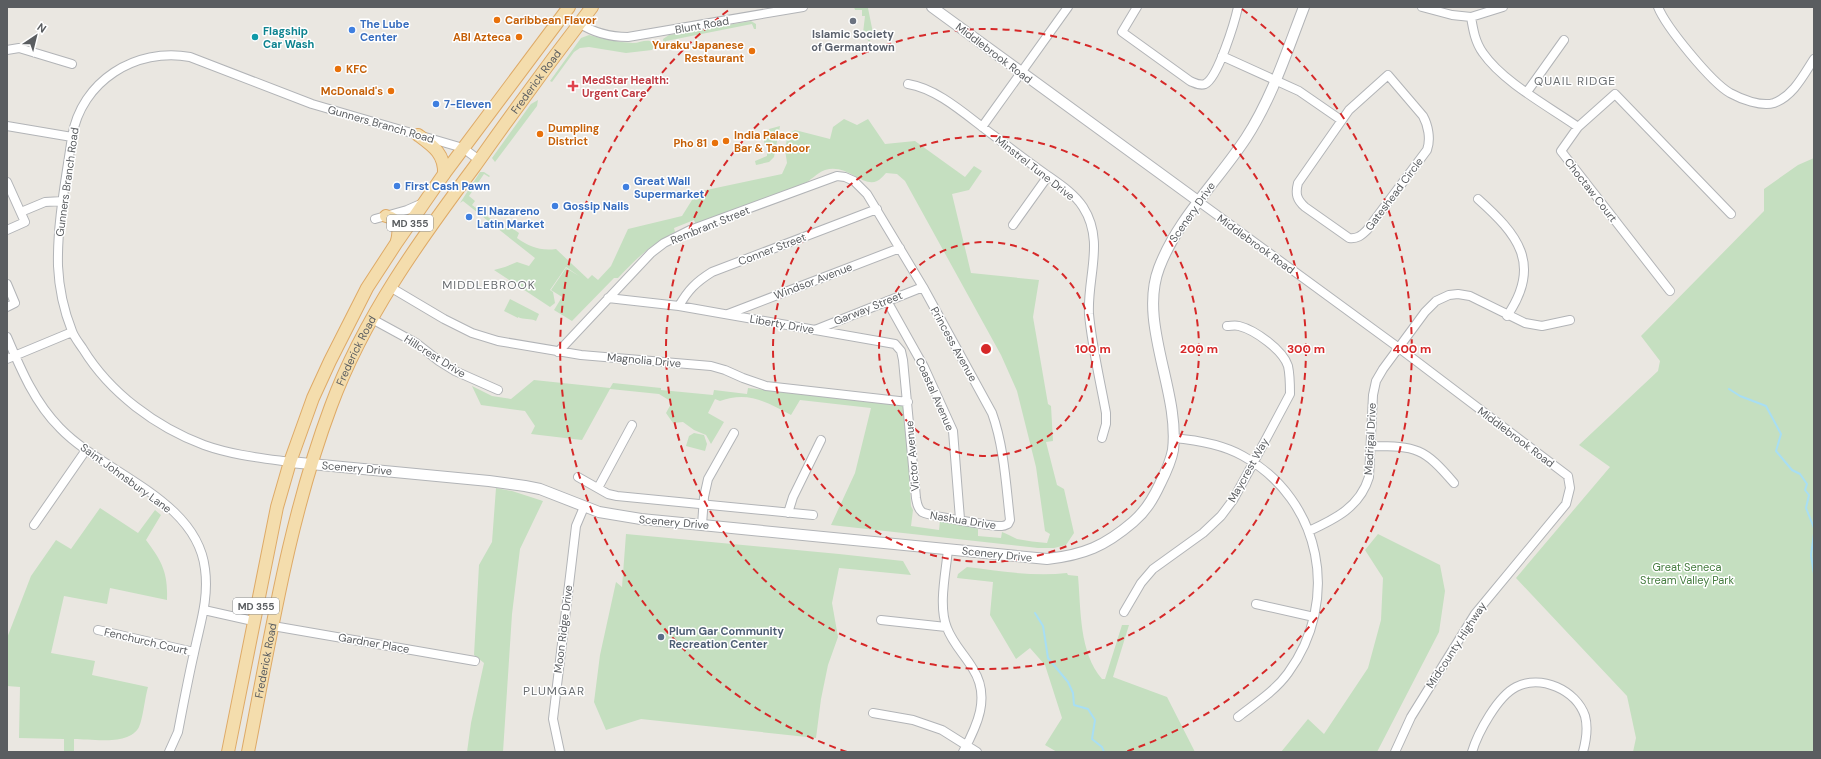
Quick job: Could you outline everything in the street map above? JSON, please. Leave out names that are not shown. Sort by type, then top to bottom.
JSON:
[{"type":"main road","name":"Frederick Road","points":[[228,752],[268,544],[290,462],[313,398],[367,288],[397,242],[463,148],[569,7]]},
{"type":"main road","name":"Frederick Road","points":[[248,752],[294,524],[311,464],[332,404],[354,354],[390,287],[421,239],[592,7]]},
{"type":"main road","points":[[418,135],[440,153],[444,162],[444,174]]},
{"type":"main road","points":[[380,218],[393,219],[398,225],[399,234],[397,242]]},
{"type":"street","name":"Blunt Road","points":[[579,23],[587,29],[602,34],[620,37],[634,36],[802,7]]},
{"type":"street","name":"Middlebrook Road","points":[[932,7],[1020,73],[1399,348],[1568,476],[1570,488]]},
{"type":"street","points":[[982,127],[1068,7]]},
{"type":"street","points":[[1136,7],[1122,32],[1190,81],[1198,84],[1205,84],[1210,80],[1222,56],[1238,7]]},
{"type":"street","name":"Scenery Drive","points":[[290,462],[489,481],[525,486],[547,491],[584,507],[614,516],[1047,559],[1068,557],[1088,551],[1115,537],[1144,512],[1153,500],[1164,477],[1173,451],[1173,438],[1172,411],[1155,320],[1154,292],[1158,271],[1166,250],[1174,236],[1198,201],[1246,138],[1262,110],[1276,80],[1304,7]]},
{"type":"street","points":[[1422,7],[1452,15],[1470,17],[1503,7]]},
{"type":"street","points":[[1658,7],[1668,25],[1712,79],[1730,93],[1755,103],[1772,104],[1789,94],[1814,59]]},
{"type":"street","points":[[1470,17],[1476,39],[1482,52],[1507,79],[1578,127]]},
{"type":"street","points":[[1527,92],[1564,40]]},
{"type":"street","points":[[7,50],[19,48],[72,64]]},
{"type":"street","name":"Gunners Branch Road","points":[[290,462],[232,454],[204,445],[177,433],[147,416],[105,378],[89,360],[72,332],[61,293],[58,267],[63,201],[72,137],[74,126],[82,105],[91,92],[116,70],[140,60],[161,55],[177,54],[190,57],[312,104],[463,148],[479,160]]},
{"type":"street","points":[[1222,56],[1299,91],[1341,120]]},
{"type":"street","name":"Gateshead Circle","points":[[1388,75],[1423,116],[1427,123],[1429,145],[1427,150],[1367,230],[1355,239],[1349,238],[1305,207],[1299,201],[1296,190],[1298,183],[1341,120],[1360,99],[1388,75]]},
{"type":"street","name":"Minstrel Tune Drive","points":[[908,84],[919,86],[933,92],[1048,176],[1083,206],[1092,226],[1095,250],[1090,287],[1089,313],[1091,335],[1106,413],[1106,424],[1102,438]]},
{"type":"street","name":"Choctaw Court","points":[[1670,291],[1561,151],[1578,127],[1615,94],[1731,214]]},
{"type":"street","points":[[7,126],[72,137]]},
{"type":"street","name":"Rembrant Street","points":[[558,352],[651,253],[664,243],[690,230],[837,176],[845,177],[854,181]]},
{"type":"street","points":[[1013,224],[1048,176]]},
{"type":"street","name":"Princess Avenue","points":[[854,181],[862,187],[877,209],[923,287],[992,413],[996,423],[1008,506],[1010,520],[1008,524]]},
{"type":"street","points":[[7,182],[24,222],[7,230]]},
{"type":"street","points":[[1478,199],[1498,216],[1516,239],[1524,257],[1522,290],[1508,316]]},
{"type":"street","points":[[21,212],[45,202],[63,201]]},
{"type":"street","points":[[380,218],[407,210],[425,201]]},
{"type":"street","name":"Conner Street","points":[[680,306],[688,291],[697,281],[712,272],[877,209]]},
{"type":"street","name":"Windsor Avenue","points":[[727,314],[900,248]]},
{"type":"street","points":[[7,284],[15,303],[7,307]]},
{"type":"street","name":"Magnolia Drive","points":[[390,287],[444,319],[472,333],[498,341],[558,352],[711,366],[766,386],[908,402]]},
{"type":"street","name":"Garway Street","points":[[814,330],[923,287]]},
{"type":"street","name":"Madrigal Drive","points":[[1308,531],[1336,518],[1354,504],[1366,485],[1369,477],[1373,395],[1376,381],[1425,312],[1436,302],[1458,294],[1470,296],[1508,316],[1525,323],[1542,326],[1570,320]]},
{"type":"street","name":"Liberty Drive","points":[[608,298],[680,306],[892,343],[901,351],[904,360],[908,402]]},
{"type":"street","name":"Coastal Avenue","points":[[887,301],[924,367],[953,431],[960,519]]},
{"type":"street","name":"Hillcrest Drive","points":[[372,319],[416,343],[439,361],[455,371],[498,390]]},
{"type":"street","name":"Maycrest Way","points":[[1124,612],[1141,583],[1153,569],[1203,533],[1221,516],[1233,500],[1290,394],[1288,366],[1272,346],[1254,332],[1239,326],[1227,326]]},
{"type":"street","points":[[11,357],[72,332]]},
{"type":"street","name":"Saint Johnsbury Lane","points":[[7,337],[11,357],[48,414],[60,428],[86,450],[166,505],[186,525],[198,546],[205,567],[206,599],[178,732],[168,752]]},
{"type":"street","name":"Victor Avenue","points":[[908,402],[916,498],[917,506],[920,510]]},
{"type":"street","points":[[598,488],[632,425]]},
{"type":"street","points":[[702,525],[703,504],[709,477],[734,433]]},
{"type":"street","points":[[1173,438],[1217,445],[1243,456],[1270,475],[1286,492],[1300,512],[1315,550],[1318,574],[1318,602],[1304,646],[1288,673],[1270,693],[1238,717]]},
{"type":"street","points":[[788,513],[794,495],[821,440]]},
{"type":"street","points":[[1371,446],[1392,446],[1420,451],[1436,463],[1454,483]]},
{"type":"street","points":[[34,525],[86,450]]},
{"type":"street","points":[[578,477],[616,496],[813,515]]},
{"type":"street","name":"Midcounty Highway","points":[[1396,752],[1411,717],[1474,614],[1566,504],[1570,488]]},
{"type":"street","name":"Moon Ridge Drive","points":[[560,752],[553,719],[576,526],[584,507]]},
{"type":"street","name":"Nashua Drive","points":[[920,510],[933,515],[989,525],[1002,526],[1008,524]]},
{"type":"street","points":[[948,549],[943,610],[946,626],[953,641],[974,669],[980,683],[982,696],[980,717],[965,749]]},
{"type":"street","points":[[1256,604],[1314,617]]},
{"type":"street","points":[[204,610],[253,621]]},
{"type":"street","points":[[881,620],[946,626]]},
{"type":"street","name":"Gardner Place","points":[[273,626],[475,662]]},
{"type":"street","name":"Fenchurch Court","points":[[98,630],[194,652]]},
{"type":"street","points":[[1472,752],[1475,742],[1503,697],[1516,687],[1535,681],[1546,683],[1564,690],[1576,700],[1584,714],[1586,722],[1586,743],[1582,752]]},
{"type":"street","points":[[873,713],[913,720],[942,730],[965,749],[977,752]]},
{"type":"green space","points":[[854,7],[868,8],[873,33],[870,41],[868,41],[866,35],[863,33],[865,16],[862,16],[862,10],[855,10]]},
{"type":"green space","points":[[751,21],[756,24],[756,29],[754,29],[752,24],[666,41],[667,46],[664,46],[663,39],[669,35]]},
{"type":"green space","points":[[589,35],[627,43],[649,41],[654,43],[655,46],[652,50],[626,53],[589,47],[580,48],[574,52],[552,82],[550,81],[581,38]]},
{"type":"green space","points":[[538,100],[537,106],[495,162],[492,158],[531,104]]},
{"type":"green space","points":[[844,119],[857,125],[868,119],[885,144],[915,141],[965,177],[974,166],[982,171],[969,190],[952,194],[971,273],[1039,280],[1033,317],[1048,404],[1051,406],[1053,441],[1046,442],[1057,485],[1064,489],[1074,533],[1066,545],[1054,548],[1038,548],[831,525],[855,473],[871,408],[800,400],[791,415],[757,399],[740,397],[720,401],[715,399],[708,413],[724,422],[711,444],[706,435],[694,430],[683,422],[673,423],[666,413],[672,402],[659,394],[610,389],[582,440],[531,434],[535,426],[525,411],[481,405],[472,386],[492,396],[511,399],[534,380],[610,388],[613,383],[661,388],[661,390],[713,395],[714,390],[747,394],[748,388],[905,405],[911,506],[913,510],[911,526],[939,530],[940,520],[958,523],[978,529],[978,536],[1001,538],[1002,532],[1017,539],[1047,543],[1050,534],[1045,531],[1036,467],[1017,391],[1001,355],[905,181],[897,174],[886,173],[880,179],[872,182],[860,179],[840,170],[825,170],[802,185],[776,195],[696,225],[694,220],[674,228],[675,232],[651,247],[618,278],[614,278],[572,321],[554,310],[562,297],[551,290],[566,268],[579,276],[566,267],[550,290],[553,292],[555,303],[550,307],[494,270],[517,262],[529,266],[535,258],[463,201],[460,203],[480,172],[484,172],[490,176],[489,177],[484,174],[469,196],[475,201],[472,205],[504,229],[509,226],[519,233],[517,238],[522,241],[540,249],[556,249],[588,279],[592,275],[598,280],[611,266],[628,229],[682,216],[697,192],[782,174],[787,163],[785,149],[788,134],[795,130],[830,139],[833,127]]},
{"type":"green space","points":[[780,126],[774,157],[769,162],[756,165],[755,161],[767,156],[767,146],[765,146],[763,135],[770,134],[769,129]]},
{"type":"green space","name":"Great Seneca Stream Valley Park","points":[[1814,158],[1814,752],[1633,752],[1636,738],[1627,696],[1516,578],[1610,467],[1579,445],[1658,371],[1660,361],[1641,336],[1764,211],[1764,189],[1798,165]]},
{"type":"green space","points":[[510,299],[539,314],[536,321],[518,318],[504,311]]},
{"type":"green space","points":[[694,433],[704,435],[707,444],[705,451],[686,446],[689,436]]},
{"type":"green space","points":[[496,488],[512,491],[543,501],[520,549],[512,614],[503,752],[467,752],[471,723],[484,663],[474,655],[479,565],[492,542]]},
{"type":"green space","points":[[100,508],[138,533],[155,510],[161,515],[146,540],[160,560],[165,573],[167,600],[110,588],[107,604],[64,596],[51,653],[95,661],[92,675],[148,687],[139,727],[134,733],[127,737],[110,740],[74,739],[74,752],[64,752],[64,739],[19,738],[20,687],[7,686],[7,638],[31,576],[56,540],[71,549]]},
{"type":"green space","points":[[626,534],[903,561],[911,575],[839,568],[832,603],[838,637],[828,665],[821,699],[816,738],[641,719],[606,730],[594,702],[600,655],[616,582],[622,587]]},
{"type":"green space","points":[[1378,534],[1440,565],[1445,591],[1439,632],[1377,752],[1281,752],[1308,719],[1324,734],[1368,668],[1381,620],[1383,578],[1365,550]]},
{"type":"green space","points":[[967,567],[1030,574],[1067,573],[1068,575],[1078,576],[1082,630],[1085,644],[1094,668],[1102,679],[1105,679],[1122,625],[1129,625],[1113,677],[1167,697],[1195,752],[1057,752],[1045,745],[1062,718],[1045,665],[1030,648],[1016,659],[990,615],[993,582],[957,578],[958,574]]},
{"type":"waterway","points":[[1729,389],[1740,396],[1766,406],[1781,434],[1776,451],[1792,470],[1800,474],[1807,484],[1805,490],[1809,495],[1806,508],[1814,528]]},
{"type":"waterway","points":[[1814,534],[1811,555],[1814,574]]},
{"type":"waterway","points":[[1035,613],[1043,626],[1048,658],[1068,682],[1073,693],[1074,705],[1088,709],[1095,720],[1092,739],[1102,747],[1104,752]]},
{"type":"place","name":"Caribbean Flavor","points":[[497,20]]},
{"type":"place","name":"Islamic Society of Germantown","points":[[853,21]]},
{"type":"place","name":"The Lube Center","points":[[352,30]]},
{"type":"place","name":"Flagship Car Wash","points":[[255,37]]},
{"type":"place","name":"ABI Azteca","points":[[519,37]]},
{"type":"place","name":"Yuraku Japanese Restaurant","points":[[752,51]]},
{"type":"place","name":"KFC","points":[[338,69]]},
{"type":"place","name":"MedStar Health: Urgent Care","points":[[573,86]]},
{"type":"place","name":"McDonald's","points":[[391,91]]},
{"type":"place","name":"7-Eleven","points":[[436,104]]},
{"type":"place","name":"Dumpling District","points":[[540,134]]},
{"type":"place","name":"India Palace Bar & Tandoor","points":[[726,141]]},
{"type":"place","name":"Pho 81","points":[[715,143]]},
{"type":"place","name":"First Cash Pawn","points":[[397,186]]},
{"type":"place","name":"Great Wall Supermarket","points":[[626,187]]},
{"type":"place","name":"Gossip Nails","points":[[555,206]]},
{"type":"place","name":"El Nazareno Latin Market","points":[[469,217]]},
{"type":"place","name":"Plum Gar Community Recreation Center","points":[[661,637]]},
{"type":"district","name":"QUAIL RIDGE","points":[[1575,81]]},
{"type":"district","name":"MIDDLEBROOK","points":[[489,285]]},
{"type":"district","name":"PLUMGAR","points":[[554,691]]}]
